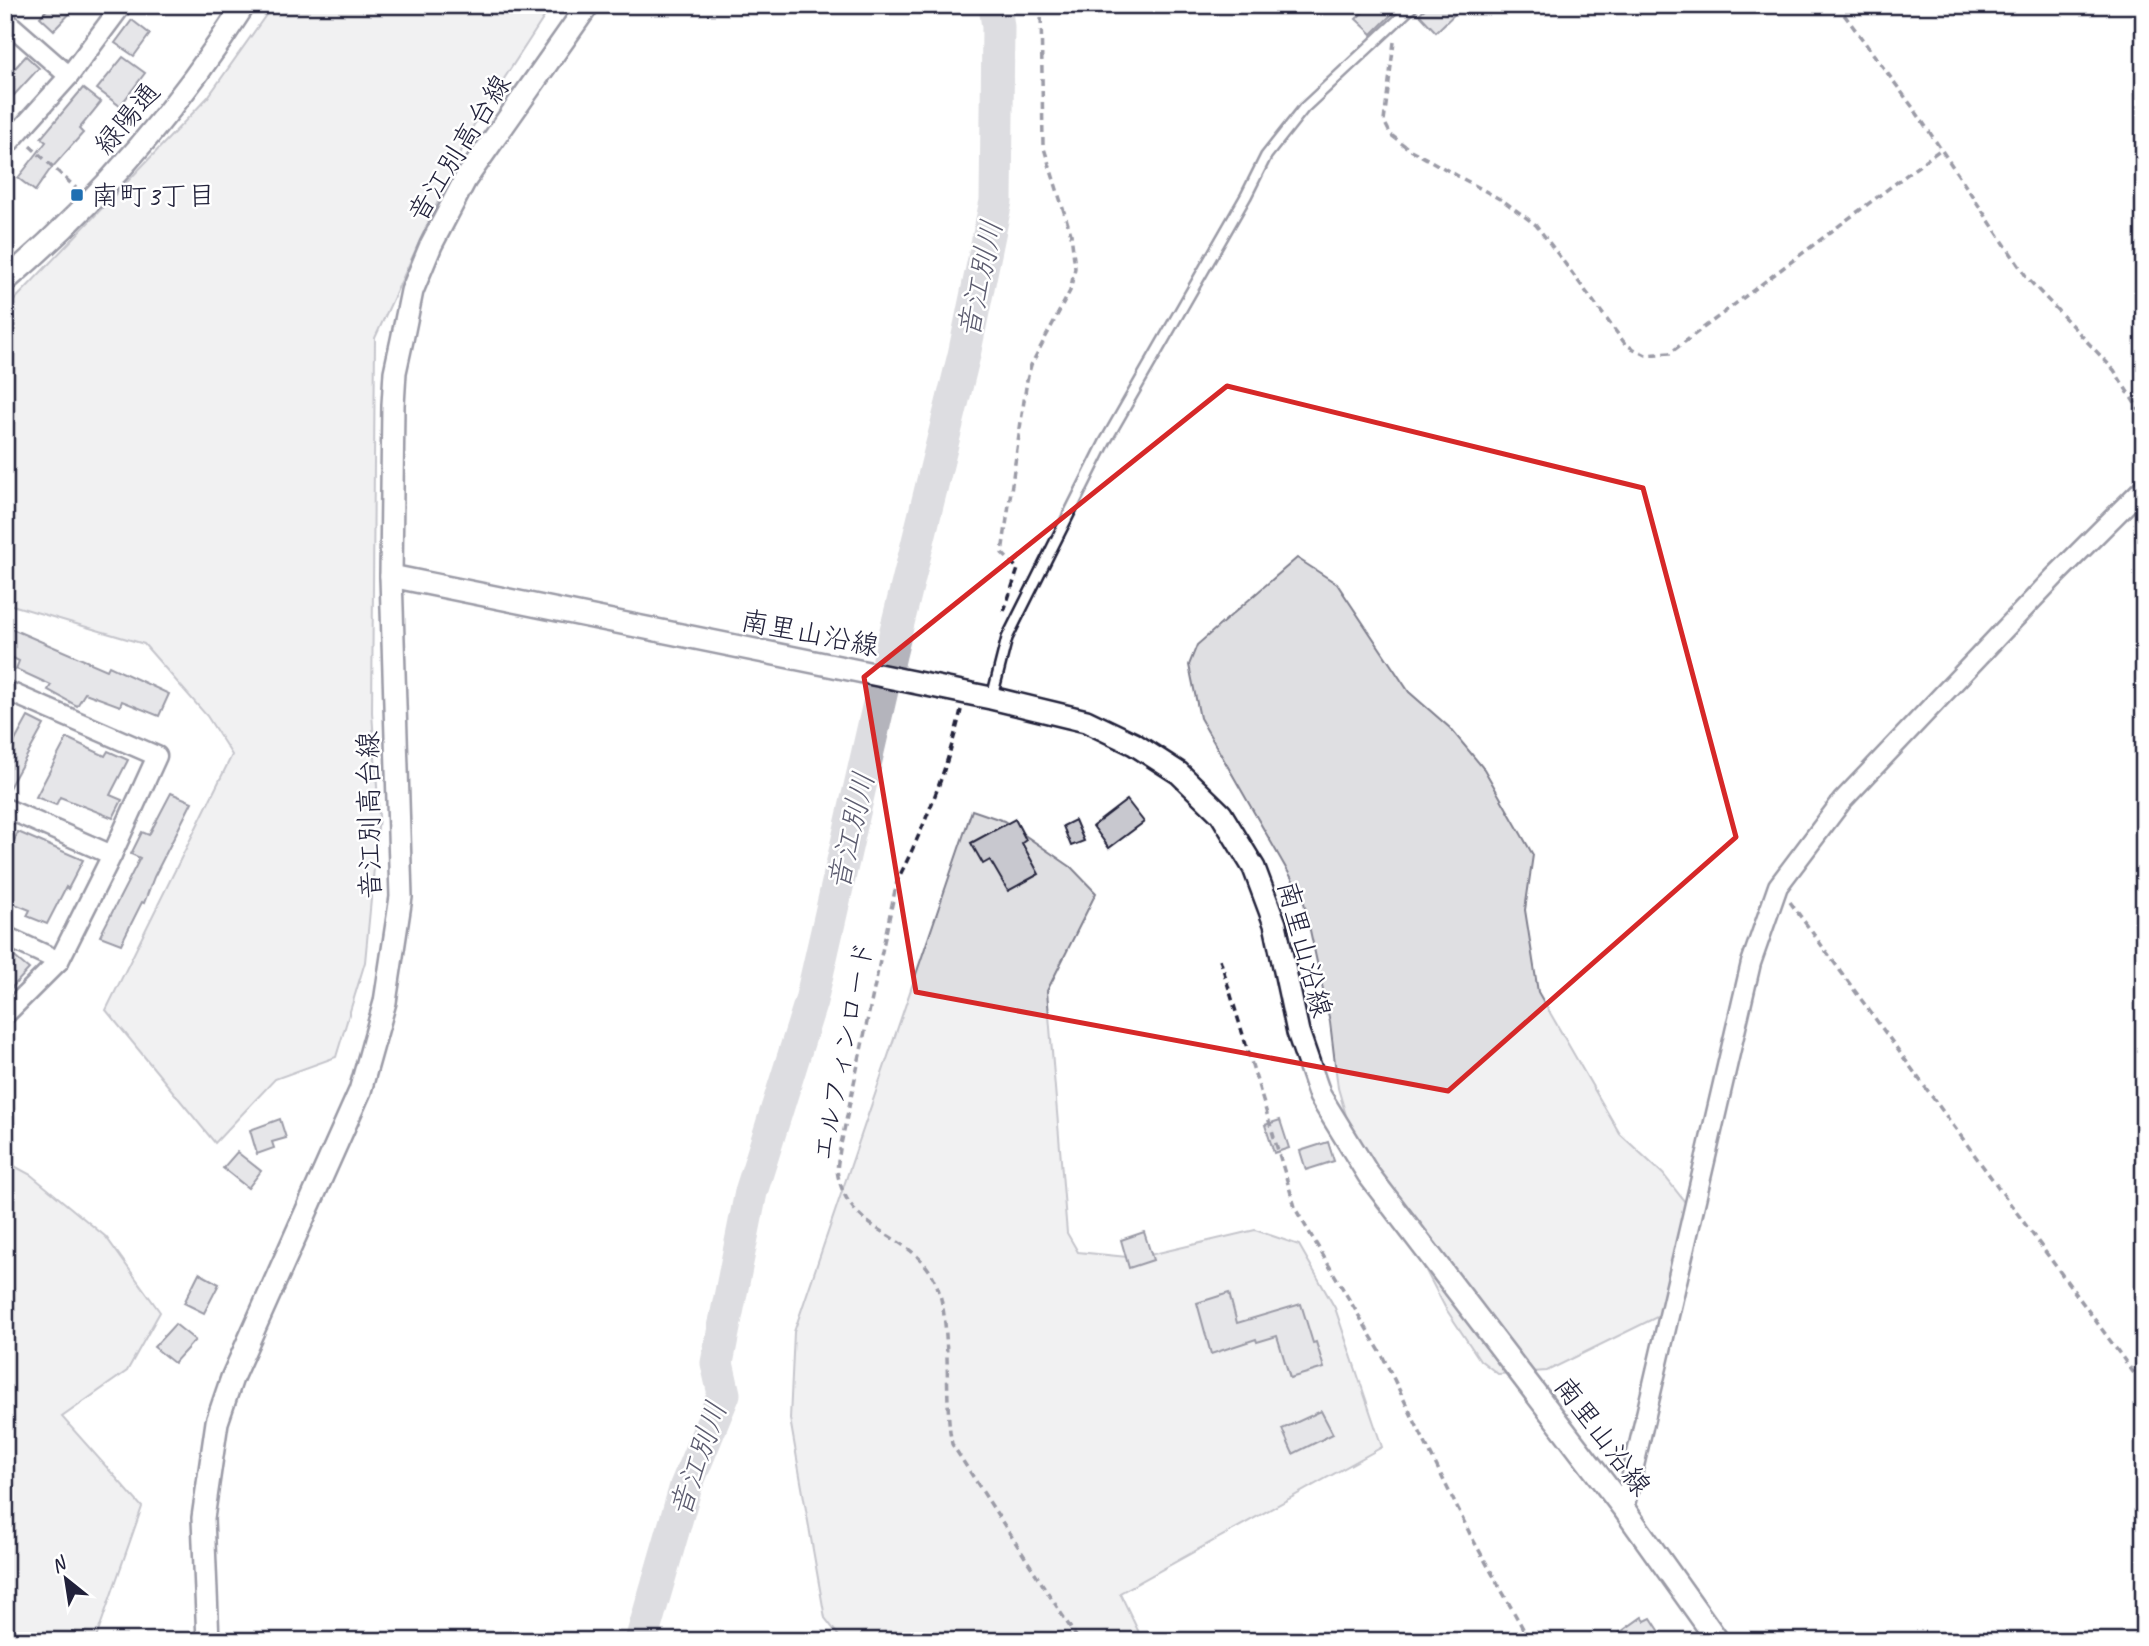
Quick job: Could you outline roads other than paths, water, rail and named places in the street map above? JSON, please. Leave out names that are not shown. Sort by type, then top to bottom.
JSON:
[{"type":"street","points":[[12,141],[69,76],[122,5]]},
{"type":"street","name":"緑陽通","points":[[5,281],[93,199],[124,166],[180,99],[244,5]]},
{"type":"street","name":"音江別高台線","points":[[208,1641],[203,1518],[217,1422],[232,1377],[360,1091],[385,1002],[401,897],[391,576],[393,405],[396,372],[412,291],[430,245],[465,180],[587,5]]},
{"type":"street","points":[[5,20],[69,76]]},
{"type":"street","points":[[1624,1508],[1751,963],[1778,886],[1842,801],[2055,576],[2144,487]]},
{"type":"street","name":"南里山沿線","points":[[391,576],[991,698],[1086,721],[1135,744],[1180,773],[1221,814],[1254,868],[1275,924],[1298,1032],[1320,1096],[1368,1174],[1624,1508],[1718,1641]]},
{"type":"street","points":[[5,691],[158,756],[59,961],[5,1015]]},
{"type":"street","points":[[5,808],[112,855]]},
{"type":"street","points":[[5,936],[59,961]]},
{"type":"lane","points":[[991,698],[1007,638],[1105,442],[1246,196],[1266,156],[1304,108],[1414,5]]},
{"type":"waterway","name":"音江別川","points":[[641,1641],[686,1486],[724,1394],[717,1363],[751,1192],[811,1001],[890,655],[964,355],[996,201],[998,27],[995,5]]},
{"type":"place","name":"南町3丁目","points":[[77,195]]}]
